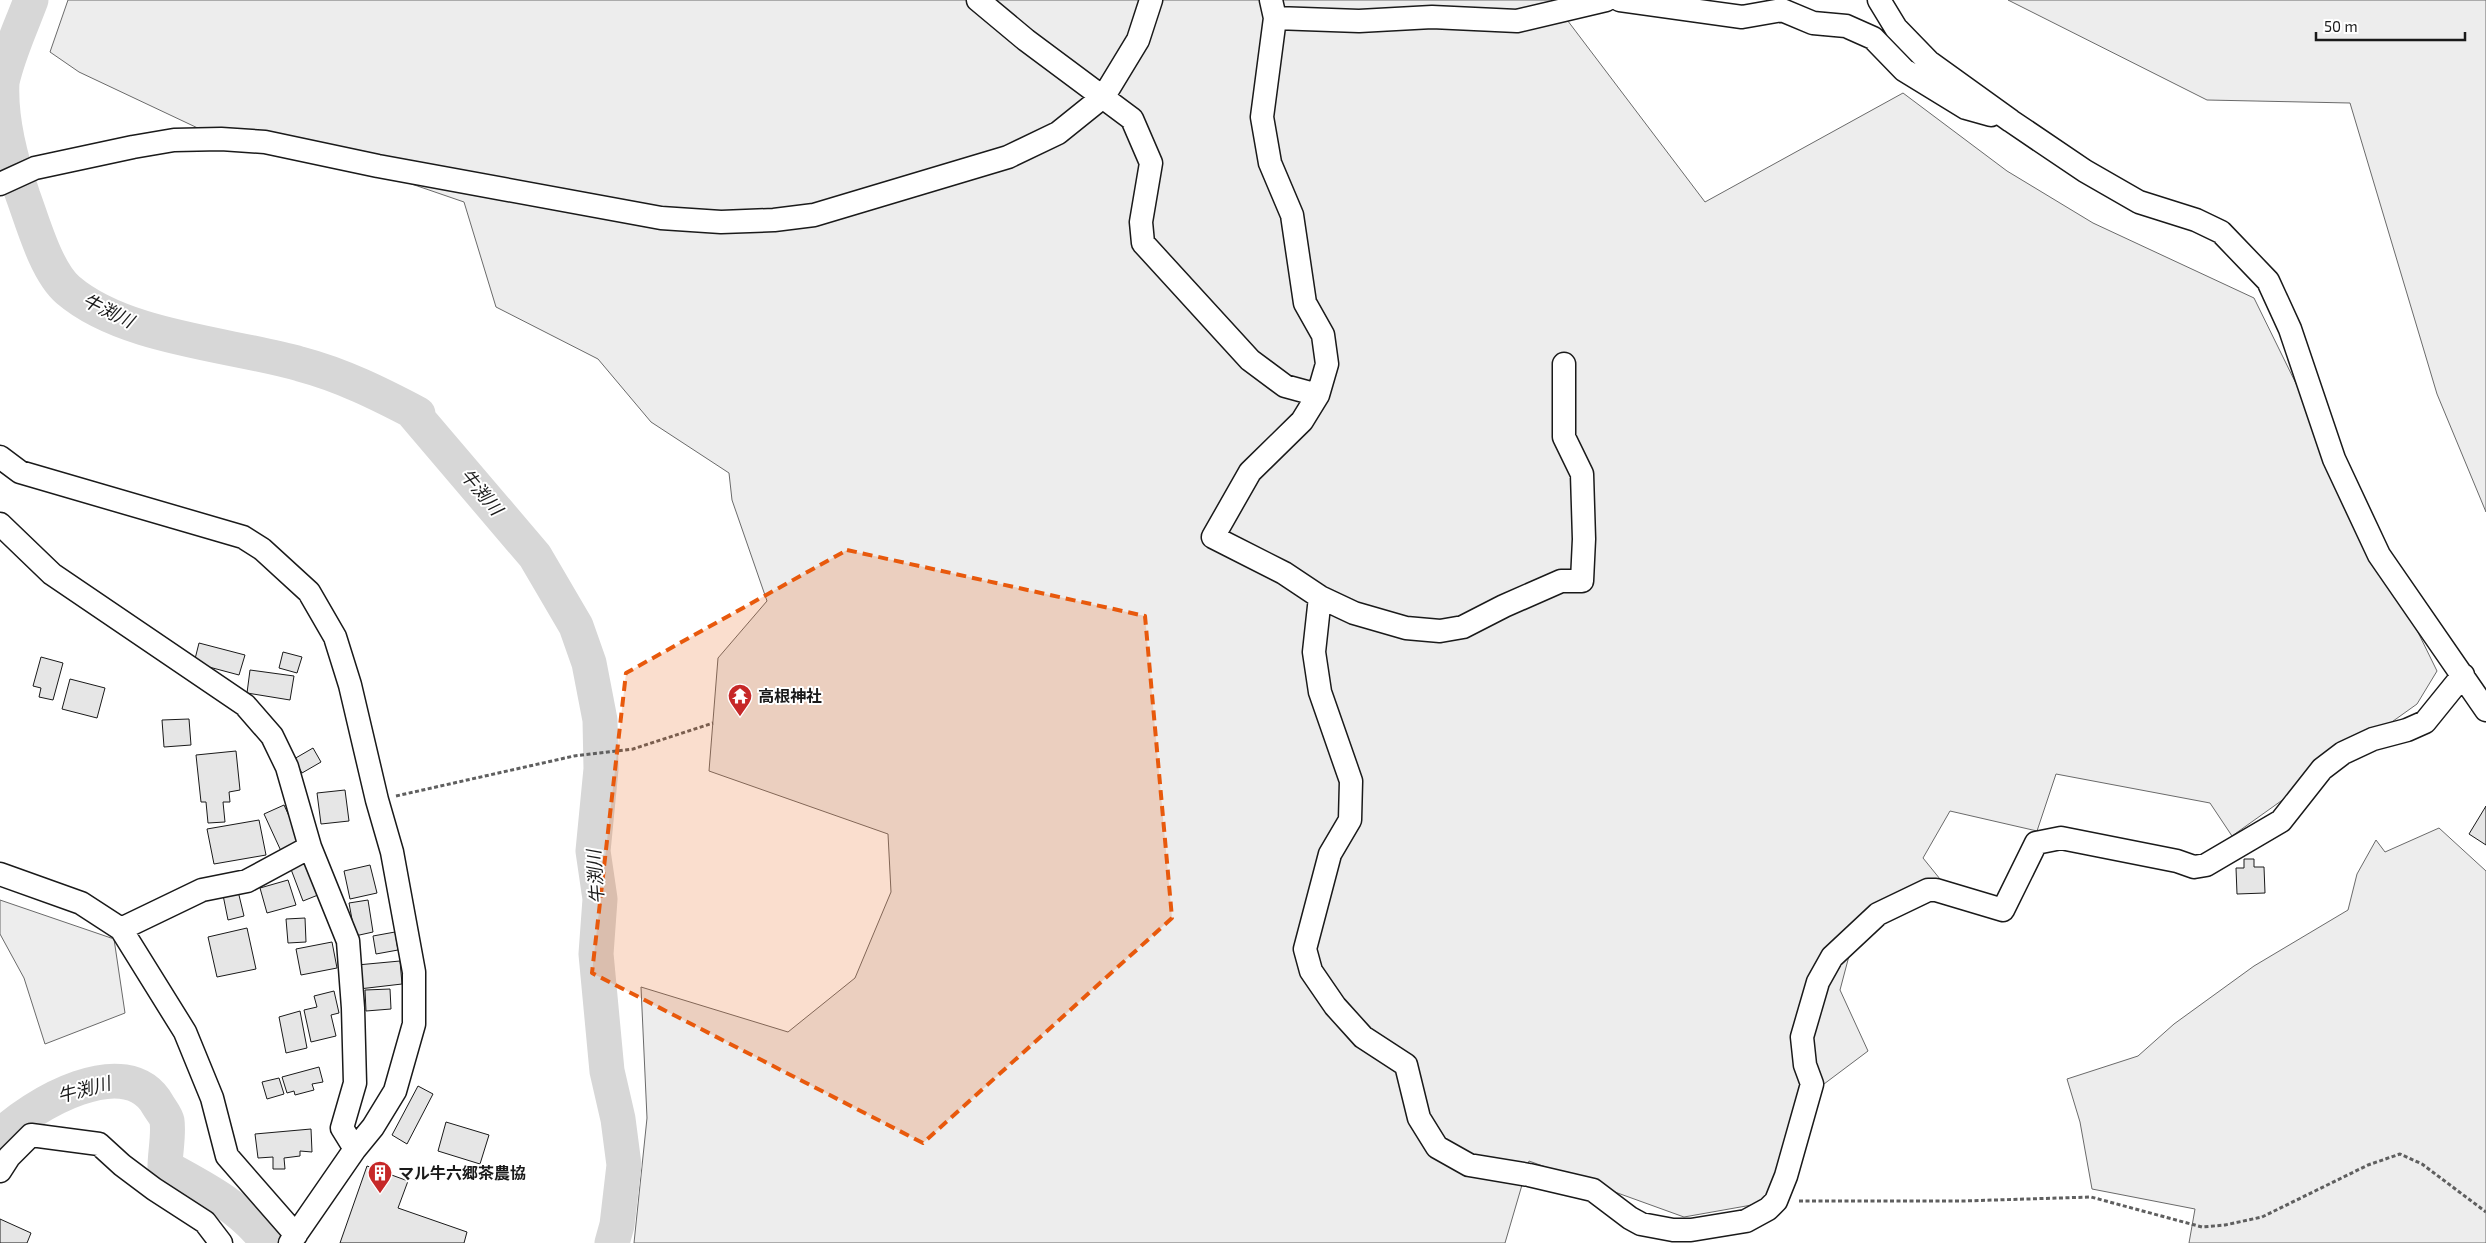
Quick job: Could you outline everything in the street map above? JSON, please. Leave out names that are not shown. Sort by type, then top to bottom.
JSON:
[{"type":"street","points":[[978,0],[1026,40],[1104,96],[1132,120],[1151,162],[1141,222],[1143,243],[1250,360],[1285,386],[1318,396]]},
{"type":"street","points":[[0,184],[35,168],[174,140],[264,142],[378,166],[661,218],[720,222],[774,220],[814,215],[1008,157],[1058,133],[1104,96],[1138,40],[1151,0]]},
{"type":"street","points":[[1564,364],[1564,436],[1582,474],[1584,539],[1582,581],[1560,581],[1463,627],[1440,631],[1406,628],[1354,613],[1320,597],[1284,573],[1213,536],[1250,472],[1302,421],[1318,396],[1327,364],[1323,335],[1306,303],[1292,215],[1270,164],[1262,117],[1273,9],[1359,21],[1432,17],[1517,21],[1606,0]]},
{"type":"street","points":[[1620,0],[1742,17],[1782,10],[1813,23],[1846,26],[1873,38],[1904,70],[1966,108],[2011,121]]},
{"type":"street","points":[[1879,0],[1896,28],[1929,62],[2011,121],[2085,170],[2139,202],[2196,220],[2221,232],[2268,281],[2290,329],[2334,458],[2379,554],[2486,710]]},
{"type":"street","points":[[0,457],[20,472],[243,537],[262,549],[309,592],[335,637],[392,852],[414,972],[414,1024],[395,1091],[373,1127],[355,1149],[293,1239],[227,1156],[212,1098],[185,1032],[121,929],[81,903],[0,874]]},
{"type":"street","points":[[0,524],[52,574],[245,705],[272,736],[288,767],[310,847],[348,941],[354,1008],[355,1083],[342,1128],[355,1149]]},
{"type":"street","points":[[1320,597],[1314,652],[1320,692],[1351,781],[1350,820],[1330,854],[1305,949],[1312,971],[1335,1006],[1363,1037],[1406,1065],[1419,1118],[1438,1147],[1469,1165],[1529,1175],[1593,1190],[1641,1224],[1692,1236],[1746,1221],[1768,1209],[1776,1201],[1786,1176],[1812,1084],[1805,1065],[1802,1037],[1818,982],[1832,957],[1878,914],[1928,890],[1936,890],[2003,910],[2036,843],[2062,838],[2177,861],[2194,867],[2206,865],[2281,821],[2322,769],[2343,753],[2374,739],[2407,730],[2425,722],[2463,675]]},
{"type":"street","points":[[121,929],[202,890],[247,882],[310,847]]},
{"type":"street","points":[[0,1171],[9,1157],[31,1135],[99,1144],[122,1165],[154,1189],[206,1222],[221,1243]]},
{"type":"path","points":[[377,800],[574,756],[633,749],[713,723]]},
{"type":"path","points":[[1776,1201],[1963,1201],[2092,1196],[2162,1217],[2202,1227],[2210,1227],[2262,1217],[2368,1165],[2400,1154],[2422,1164],[2486,1212]]},
{"type":"highlighted area","points":[[847,550],[1145,616],[1172,918],[923,1143],[592,973],[626,673]]},
{"type":"shaded area","points":[[68,0],[1552,0],[1705,202],[1903,93],[2007,171],[2093,223],[2254,298],[2437,671],[2417,704],[2232,836],[2210,803],[2056,774],[2037,831],[1950,811],[1923,858],[1940,879],[1924,885],[1854,937],[1840,990],[1868,1051],[1820,1087],[1763,1203],[1684,1217],[1529,1161],[1505,1243],[634,1243],[647,1118],[641,987],[788,1032],[855,978],[891,892],[888,834],[709,771],[718,658],[767,601],[732,500],[729,473],[651,422],[598,359],[496,307],[464,202],[295,144],[221,139],[79,72],[50,52]]},
{"type":"shaded area","points":[[2008,0],[2486,0],[2486,512],[2437,394],[2350,103],[2207,100]]},
{"type":"shaded area","points":[[2439,828],[2486,871],[2486,1243],[2189,1243],[2195,1209],[2092,1189],[2080,1122],[2067,1079],[2138,1056],[2174,1024],[2254,966],[2348,910],[2357,874],[2376,840],[2385,852]]},
{"type":"shaded area","points":[[0,900],[114,939],[125,1013],[45,1044],[24,978],[0,934]]},
{"type":"building","points":[[199,643],[245,655],[239,675],[194,663]]},
{"type":"building","points":[[283,652],[302,657],[297,673],[279,668]]},
{"type":"building","points":[[41,657],[63,663],[53,700],[39,697],[41,688],[33,686]]},
{"type":"building","points":[[250,670],[294,676],[290,700],[247,693]]},
{"type":"building","points":[[70,679],[105,688],[97,718],[62,709]]},
{"type":"building","points":[[189,719],[191,745],[164,747],[162,720]]},
{"type":"building","points":[[313,748],[321,762],[302,773],[294,759]]},
{"type":"building","points":[[236,751],[240,790],[229,792],[230,802],[223,802],[225,822],[208,823],[206,802],[201,802],[196,755]]},
{"type":"building","points":[[345,790],[349,821],[321,824],[317,793]]},
{"type":"building","points":[[284,805],[301,842],[281,851],[264,814]]},
{"type":"building","points":[[2486,806],[2486,845],[2469,834]]},
{"type":"building","points":[[259,820],[266,855],[214,864],[207,829]]},
{"type":"building","points":[[305,858],[318,895],[303,901],[289,864]]},
{"type":"building","points":[[2244,859],[2254,859],[2254,867],[2264,867],[2265,893],[2237,894],[2236,868],[2244,868]]},
{"type":"building","points":[[370,865],[377,893],[350,899],[344,871]]},
{"type":"building","points":[[288,880],[296,905],[267,913],[260,888]]},
{"type":"building","points":[[238,891],[244,916],[228,920],[223,895]]},
{"type":"building","points":[[368,900],[373,932],[355,936],[349,903]]},
{"type":"building","points":[[305,918],[306,942],[288,943],[286,919]]},
{"type":"building","points":[[247,928],[256,969],[217,977],[208,937]]},
{"type":"building","points":[[395,932],[398,950],[376,954],[373,936]]},
{"type":"building","points":[[332,942],[337,968],[301,975],[296,949]]},
{"type":"building","points":[[400,961],[402,984],[359,989],[357,965]]},
{"type":"building","points":[[390,989],[391,1009],[366,1011],[365,990]]},
{"type":"building","points":[[334,991],[339,1013],[331,1015],[336,1036],[311,1042],[304,1010],[317,1007],[314,996]]},
{"type":"building","points":[[300,1011],[307,1048],[286,1053],[279,1017]]},
{"type":"building","points":[[319,1067],[323,1082],[312,1084],[314,1090],[295,1095],[294,1091],[287,1093],[282,1077]]},
{"type":"building","points":[[279,1078],[284,1094],[267,1099],[262,1082]]},
{"type":"building","points":[[418,1086],[433,1094],[407,1144],[392,1135]]},
{"type":"building","points":[[446,1122],[489,1135],[480,1164],[438,1151]]},
{"type":"building","points":[[311,1129],[312,1152],[300,1151],[300,1156],[284,1158],[285,1169],[273,1169],[273,1157],[258,1158],[255,1134]]},
{"type":"building","name":"マル牛六郷茶農協","points":[[367,1166],[408,1181],[398,1208],[467,1232],[464,1243],[340,1243]]},
{"type":"building","points":[[0,1219],[31,1233],[27,1243],[0,1243]]},
{"type":"waterway","name":"牛渕川","points":[[31,0],[11,51],[2,82],[3,111],[14,168],[23,196],[41,246],[60,282],[91,306],[118,319],[179,337],[316,368],[361,386],[418,414],[414,414],[535,556],[576,626],[589,663],[600,720],[601,769],[593,851],[600,899],[596,954],[607,1071],[618,1119],[624,1165],[617,1225],[612,1243]]},
{"type":"waterway","name":"牛渕川","points":[[0,1137],[14,1124],[33,1111],[55,1098],[79,1088],[102,1082],[124,1082],[144,1089],[158,1105],[167,1121],[165,1167],[221,1199],[247,1219],[268,1243]]},
{"type":"place","name":"高根神社","points":[[740,717]]},
{"type":"place","name":"マル牛六郷茶農協","points":[[380,1194]]}]
